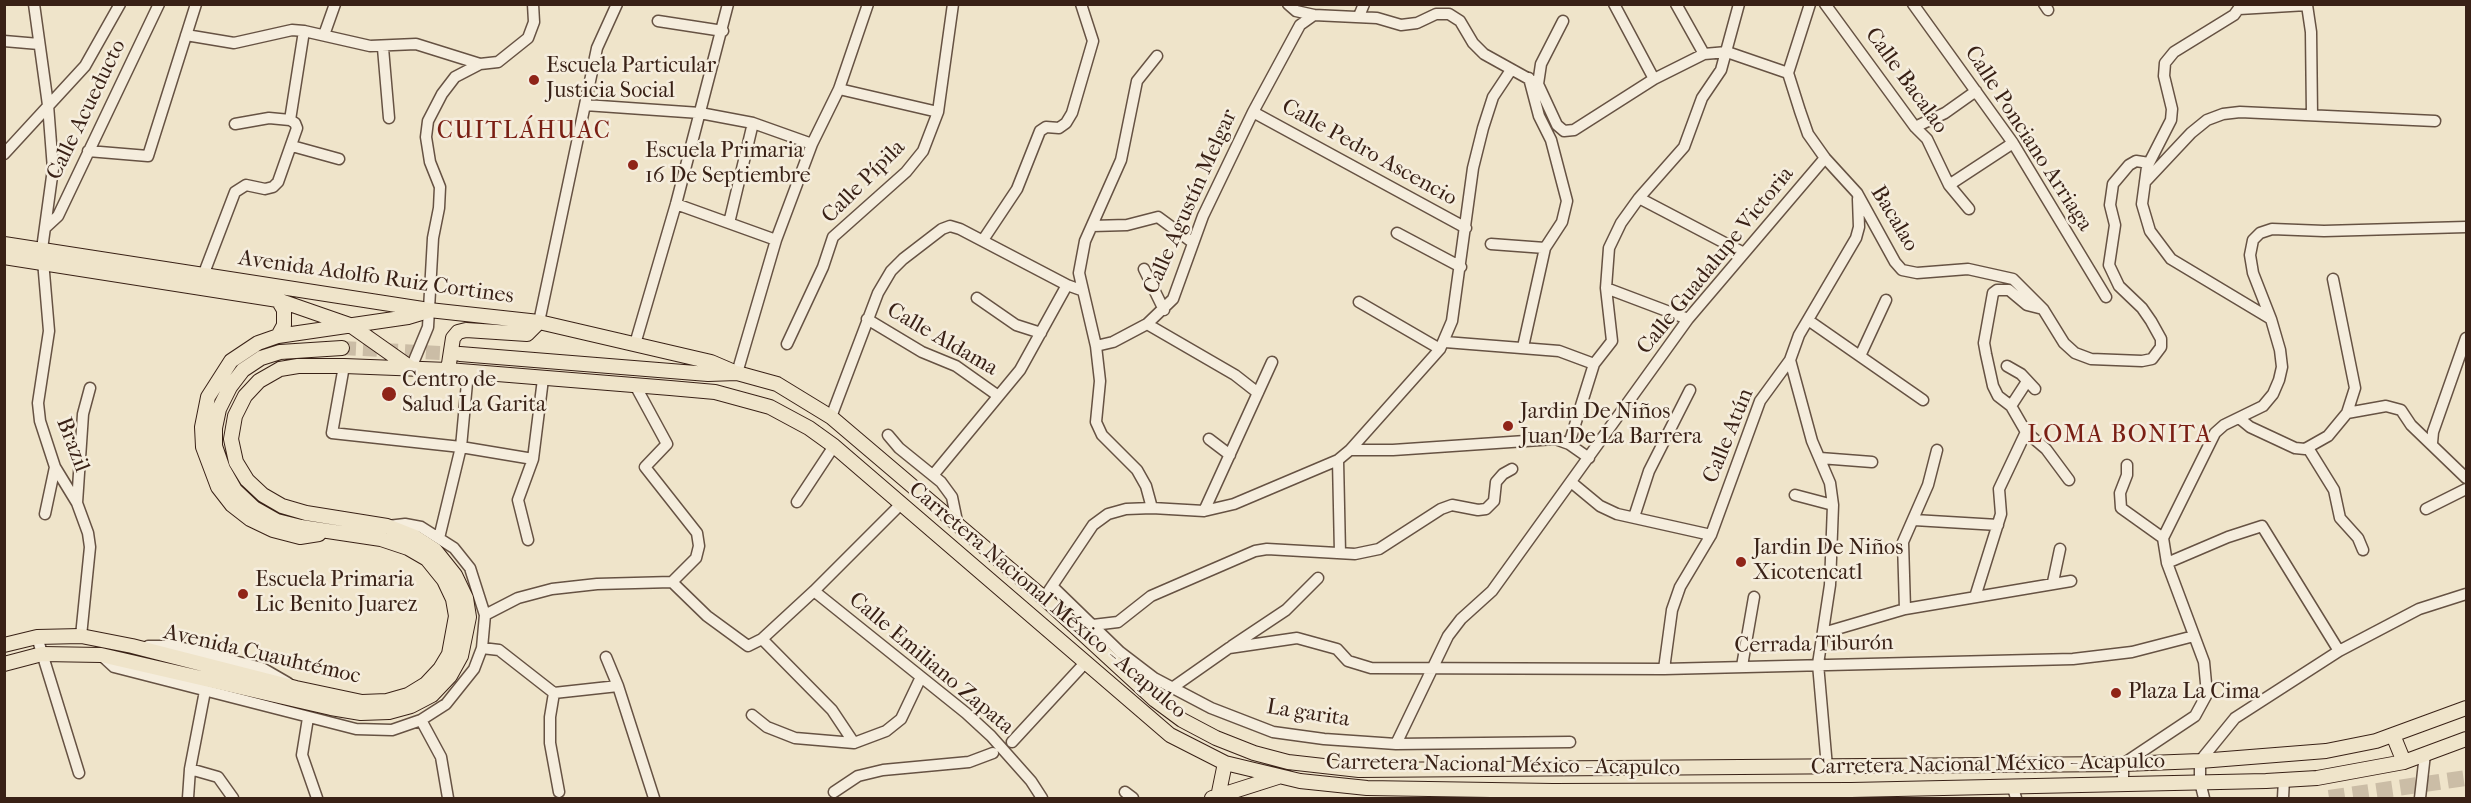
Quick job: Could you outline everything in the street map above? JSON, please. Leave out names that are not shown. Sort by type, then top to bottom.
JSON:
[{"type":"main road","name":"Avenida Adolfo Ruiz Cortines","points":[[4,244],[43,256],[278,300],[351,326],[411,368]]},
{"type":"main road","name":"Avenida Adolfo Ruiz Cortines","points":[[4,257],[43,256],[204,273],[429,310],[539,322],[711,362],[737,373]]},
{"type":"main road","points":[[278,300],[284,310],[284,324],[278,336]]},
{"type":"main road","points":[[336,532],[300,537],[273,530],[250,519],[232,505],[218,488],[208,467],[202,427],[208,397],[231,362],[258,343],[278,336],[408,317],[429,310]]},
{"type":"main road","points":[[448,370],[453,338],[458,332],[466,330],[527,334],[539,322]]},
{"type":"main road","name":"Avenida Cuauhtémoc","points":[[4,645],[37,637],[81,636],[132,646],[296,688],[362,702],[387,701],[408,695],[426,684],[440,669],[454,633],[453,599],[444,580],[427,559],[408,548],[381,539],[301,527],[277,520],[254,508],[236,490],[223,469],[215,446],[215,428],[219,409],[230,387],[243,370],[261,358],[280,352],[342,348]]},
{"type":"main road","name":"Carretera Nacional México - Acapulco","points":[[460,354],[708,374],[737,373],[777,384],[831,417],[958,526],[1048,592],[1155,700],[1182,720],[1225,742],[1288,762],[1359,770],[2123,764],[2200,761],[2326,750],[2393,735],[2466,708]]},
{"type":"main road","name":"Avenida Cuauhtémoc","points":[[4,663],[42,654],[101,655],[332,708],[380,712],[411,706],[432,695],[450,676],[462,657],[469,618],[466,598],[455,575],[435,550],[415,537],[387,526],[306,513],[282,506],[263,495],[247,480],[236,462],[231,440],[235,416],[245,396],[259,381],[279,369],[298,366],[411,368]]},
{"type":"main road","name":"Carretera Nacional México - Acapulco","points":[[411,368],[715,392],[770,407],[809,428],[834,446],[1170,735],[1225,764],[1278,777],[1367,793],[1553,795],[2014,793],[2123,783],[2317,778],[2404,762],[2466,739]]},
{"type":"main road","points":[[2393,735],[2404,762]]},
{"type":"main road","points":[[1216,798],[1225,764]]},
{"type":"main road","points":[[1216,798],[1278,777]]},
{"type":"street","name":"Brazil","points":[[34,4],[48,105],[53,170],[43,256],[49,331],[38,403],[40,421],[55,467],[77,503],[90,546],[81,636]]},
{"type":"street","name":"Calle Acueducto","points":[[45,228],[58,216],[159,4]]},
{"type":"street","points":[[324,35],[335,4]]},
{"type":"street","points":[[411,368],[428,327],[440,187],[426,137],[428,122],[442,94],[455,77],[480,64],[498,62],[528,38],[534,22],[533,4]]},
{"type":"street","points":[[539,322],[597,48],[617,4]]},
{"type":"street","points":[[635,344],[676,204],[723,31],[728,4]]},
{"type":"street","points":[[737,373],[776,240],[812,144],[839,88],[868,4]]},
{"type":"street","name":"Calle Pípila","points":[[787,344],[823,267],[833,237],[915,163],[923,151],[938,112],[954,4]]},
{"type":"street","points":[[982,240],[1017,189],[1040,130],[1046,127],[1059,128],[1066,123],[1072,113],[1093,41],[1081,4]]},
{"type":"street","points":[[1288,4],[1296,11],[1314,15],[1359,16],[1401,25],[1417,23],[1435,9],[1449,14],[1460,21],[1473,43],[1484,54],[1533,81],[1557,125],[1564,131],[1574,130],[1654,79],[1704,54],[1727,52],[1788,73],[1810,4]]},
{"type":"street","points":[[1359,16],[1364,4]]},
{"type":"street","points":[[1614,4],[1654,79]]},
{"type":"street","points":[[1676,4],[1704,54]]},
{"type":"street","points":[[1569,444],[1594,364],[1612,341],[1606,288],[1609,248],[1621,223],[1639,198],[1683,147],[1693,120],[1721,70],[1739,4]]},
{"type":"street","name":"Calle Ponciano Arriaga","points":[[1913,4],[2013,143],[2106,297]]},
{"type":"street","points":[[88,151],[148,156],[194,5]]},
{"type":"street","name":"Calle Bacalao","points":[[1826,5],[1915,127],[1927,139],[1949,185],[1970,209]]},
{"type":"street","points":[[2271,319],[2171,259],[2150,231],[2144,218],[2142,204],[2149,163],[2171,120],[2172,109],[2164,76],[2165,63],[2174,52],[2241,7],[2307,5],[2312,32],[2312,115]]},
{"type":"street","points":[[4,154],[84,66],[117,7]]},
{"type":"street","name":"Calle Agustín Melgar","points":[[1096,346],[1113,342],[1147,324],[1173,299],[1192,242],[1253,112],[1300,25],[1314,15]]},
{"type":"street","points":[[658,21],[723,31]]},
{"type":"street","points":[[1523,347],[1545,248],[1562,222],[1567,201],[1551,140],[1539,116],[1533,81],[1563,21]]},
{"type":"street","points":[[186,35],[234,43],[292,30],[304,31],[383,48],[416,44],[480,64]]},
{"type":"street","points":[[290,120],[304,31]]},
{"type":"street","points":[[4,41],[39,44]]},
{"type":"street","points":[[383,48],[389,118]]},
{"type":"street","points":[[1152,508],[1146,486],[1137,470],[1102,435],[1096,422],[1100,381],[1096,346],[1082,290],[1081,258],[1092,226],[1121,160],[1137,81],[1157,56]]},
{"type":"street","points":[[1048,592],[1093,525],[1108,514],[1126,509],[1152,508],[1204,511],[1262,495],[1338,460],[1350,450],[1442,346],[1452,321],[1473,168],[1483,128],[1493,97],[1511,70]]},
{"type":"street","name":"Bacalao","points":[[1788,73],[1808,134],[1825,158],[1857,193],[1895,262],[1902,270],[1917,273],[1968,268],[2013,279],[2043,309],[2064,343],[2075,353],[2091,359],[2114,362],[2142,361],[2152,359],[2158,354],[2161,339],[2142,308],[2113,276],[2109,266],[2115,225],[2110,195],[2113,184],[2129,165],[2136,161],[2149,163]]},
{"type":"street","name":"Calle Pípila","points":[[839,88],[938,112]]},
{"type":"street","points":[[1915,127],[1946,113],[1976,91]]},
{"type":"street","points":[[585,105],[700,113],[753,123],[812,144]]},
{"type":"street","name":"Calle Pedro Ascencio","points":[[1253,112],[1466,228]]},
{"type":"street","points":[[2145,183],[2191,133],[2207,120],[2240,112],[2435,121]]},
{"type":"street","points":[[204,273],[235,192],[246,185],[265,189],[273,187],[278,182],[297,128],[290,120],[269,118],[235,124]]},
{"type":"street","points":[[729,223],[753,123]]},
{"type":"street","points":[[1949,185],[2013,143]]},
{"type":"street","points":[[292,146],[339,159]]},
{"type":"street","name":"Calle Guadalupe Victoria","points":[[1396,744],[1454,627],[1492,591],[1519,550],[1589,458],[1688,319],[1742,252],[1825,158]]},
{"type":"street","name":"Calle Atún","points":[[1664,669],[1672,610],[1680,586],[1711,535],[1760,401],[1790,360],[1808,320],[1856,238],[1860,227],[1857,193]]},
{"type":"street","points":[[1639,198],[1742,252]]},
{"type":"street","points":[[676,204],[776,240]]},
{"type":"street","points":[[1092,226],[1127,225],[1158,217],[1192,242]]},
{"type":"street","points":[[831,417],[867,319],[891,271],[903,259],[950,226],[982,240],[1066,285],[1082,290]]},
{"type":"street","points":[[2123,783],[2123,764],[2194,716],[2203,705],[2207,694],[2206,670],[2167,563],[2163,538],[2215,433],[2263,406],[2273,394],[2279,380],[2282,367],[2280,350],[2253,273],[2250,255],[2253,240],[2260,233],[2272,229],[2324,231],[2466,227]]},
{"type":"street","points":[[1397,233],[1461,267]]},
{"type":"street","points":[[1491,243],[1545,248]]},
{"type":"street","points":[[1144,269],[1164,310]]},
{"type":"street","points":[[2239,418],[2250,427],[2295,448],[2308,448],[2328,436],[2347,413],[2355,388],[2333,279]]},
{"type":"street","points":[[934,474],[1020,370],[1066,285]]},
{"type":"street","points":[[1606,288],[1688,319]]},
{"type":"street","points":[[2043,309],[2027,305],[2009,290],[1997,290],[1994,293],[1984,343],[1993,386],[1998,396],[2011,406],[2026,432],[2046,449],[2069,480]]},
{"type":"street","points":[[977,298],[1016,325],[1041,333]]},
{"type":"street","points":[[1860,356],[1886,300]]},
{"type":"street","points":[[1359,302],[1442,346],[1523,347],[1569,352],[1594,364]]},
{"type":"street","name":"Calle Aldama","points":[[867,319],[922,352],[956,366],[997,395]]},
{"type":"street","points":[[1808,320],[1923,400]]},
{"type":"street","points":[[1147,324],[1235,375],[1258,393]]},
{"type":"street","points":[[2432,443],[2433,432],[2465,343]]},
{"type":"street","points":[[1790,360],[1812,441],[1830,483],[1833,505],[1831,574],[1818,664],[1827,767]]},
{"type":"street","points":[[1204,511],[1272,362]]},
{"type":"street","points":[[344,366],[332,433],[461,447],[533,459]]},
{"type":"street","points":[[2007,366],[2021,374],[2031,386],[2011,406]]},
{"type":"street","points":[[439,537],[461,447],[468,372]]},
{"type":"street","points":[[528,540],[518,500],[533,459],[543,379]]},
{"type":"street","points":[[485,615],[518,598],[552,589],[597,584],[672,582],[696,558],[699,546],[698,533],[645,467],[667,444],[635,385]]},
{"type":"street","points":[[77,503],[82,414],[90,388]]},
{"type":"street","points":[[1634,517],[1649,471],[1690,390]]},
{"type":"street","points":[[2347,413],[2386,406],[2396,407],[2466,478]]},
{"type":"street","points":[[1975,597],[2001,514],[1999,489],[2026,432]]},
{"type":"street","points":[[888,435],[899,448],[934,474],[952,497],[958,526]]},
{"type":"street","points":[[1350,450],[1393,450],[1554,439],[1569,444],[1589,458]]},
{"type":"street","points":[[1209,440],[1230,455]]},
{"type":"street","points":[[797,502],[834,446]]},
{"type":"street","points":[[2308,448],[2334,490],[2340,518],[2358,538],[2363,550]]},
{"type":"street","points":[[1905,609],[1903,542],[1914,520],[1937,450]]},
{"type":"street","points":[[1820,458],[1872,462]]},
{"type":"street","points":[[1338,460],[1340,553]]},
{"type":"street","points":[[2127,465],[2127,476],[2120,493],[2121,508],[2163,538]]},
{"type":"street","points":[[45,514],[55,467]]},
{"type":"street","points":[[1093,625],[1118,622],[1151,596],[1255,551],[1267,549],[1367,553],[1379,549],[1441,509],[1452,505],[1478,510],[1486,509],[1494,501],[1496,482],[1512,469]]},
{"type":"street","points":[[1571,482],[1600,506],[1634,517],[1711,535]]},
{"type":"street","points":[[2426,509],[2466,489]]},
{"type":"street","points":[[1796,495],[1833,505]]},
{"type":"street","points":[[672,582],[707,616],[748,646],[762,639],[814,591],[900,505]]},
{"type":"street","points":[[1914,520],[1998,525]]},
{"type":"street","name":"Avenida Cuauhtémoc","points":[[101,655],[114,667],[356,729],[392,730],[421,720],[446,704],[474,669],[482,648],[485,615],[470,568],[454,548],[422,527],[405,524],[387,526]]},
{"type":"street","points":[[2167,563],[2228,537],[2262,526],[2339,651]]},
{"type":"street","points":[[2053,582],[2060,549]]},
{"type":"street","points":[[1172,688],[1286,610],[1318,578]]},
{"type":"street","points":[[1823,633],[1905,609],[2053,582],[2071,581]]},
{"type":"street","name":"Calle Emiliano Zapata","points":[[814,591],[991,736],[1031,781],[1042,798]]},
{"type":"street","name":"La garita","points":[[1048,592],[1093,625],[1120,652],[1154,678],[1211,708],[1273,732],[1324,739],[1396,744],[1570,742]]},
{"type":"street","points":[[2204,798],[2200,782],[2200,761],[2235,718],[2339,651],[2419,609],[2466,594]]},
{"type":"street","points":[[1742,666],[1754,597]]},
{"type":"street","name":"Cerrada Tiburón","points":[[1229,648],[1297,638],[1337,649],[1348,662],[1357,666],[1432,669],[1664,669],[2073,659],[2132,652],[2194,636]]},
{"type":"street","points":[[37,637],[79,772]]},
{"type":"street","points":[[762,639],[832,710],[854,743]]},
{"type":"street","points":[[482,648],[499,650],[554,693],[618,686]]},
{"type":"street","points":[[606,657],[618,686],[654,798]]},
{"type":"street","points":[[1012,742],[1084,663]]},
{"type":"street","points":[[752,715],[767,727],[795,738],[854,743],[886,731],[901,719],[921,677]]},
{"type":"street","points":[[188,798],[190,769],[205,692]]},
{"type":"street","points":[[554,693],[550,717],[550,743],[559,792]]},
{"type":"street","points":[[308,718],[302,755],[317,798]]},
{"type":"street","points":[[421,720],[441,757],[448,798]]},
{"type":"street","points":[[834,792],[858,776],[891,769],[969,762],[993,753]]},
{"type":"street","points":[[2420,798],[2425,754]]},
{"type":"street","points":[[190,769],[218,777],[233,798]]},
{"type":"street","points":[[2283,798],[2284,779]]},
{"type":"tunnel","points":[[342,348],[460,354]]},
{"type":"tunnel","points":[[2329,798],[2466,778]]},
{"type":"place","name":"Escuela Particular Justicia Social","points":[[534,80]]},
{"type":"place","name":"Escuela Primaria 16 De Septiembre","points":[[633,165]]},
{"type":"place","name":"Centro de Salud La Garita","points":[[389,394]]},
{"type":"place","name":"Jardin De Niños Juan De La Barrera","points":[[1508,426]]},
{"type":"place","name":"Jardin De Niños Xicotencatl","points":[[1741,562]]},
{"type":"place","name":"Escuela Primaria Lic Benito Juarez","points":[[243,594]]},
{"type":"place","name":"Plaza La Cima","points":[[2116,693]]},
{"type":"district","name":"CUITLÁHUAC","points":[[524,132]]},
{"type":"district","name":"LOMA BONITA","points":[[2120,436]]}]
